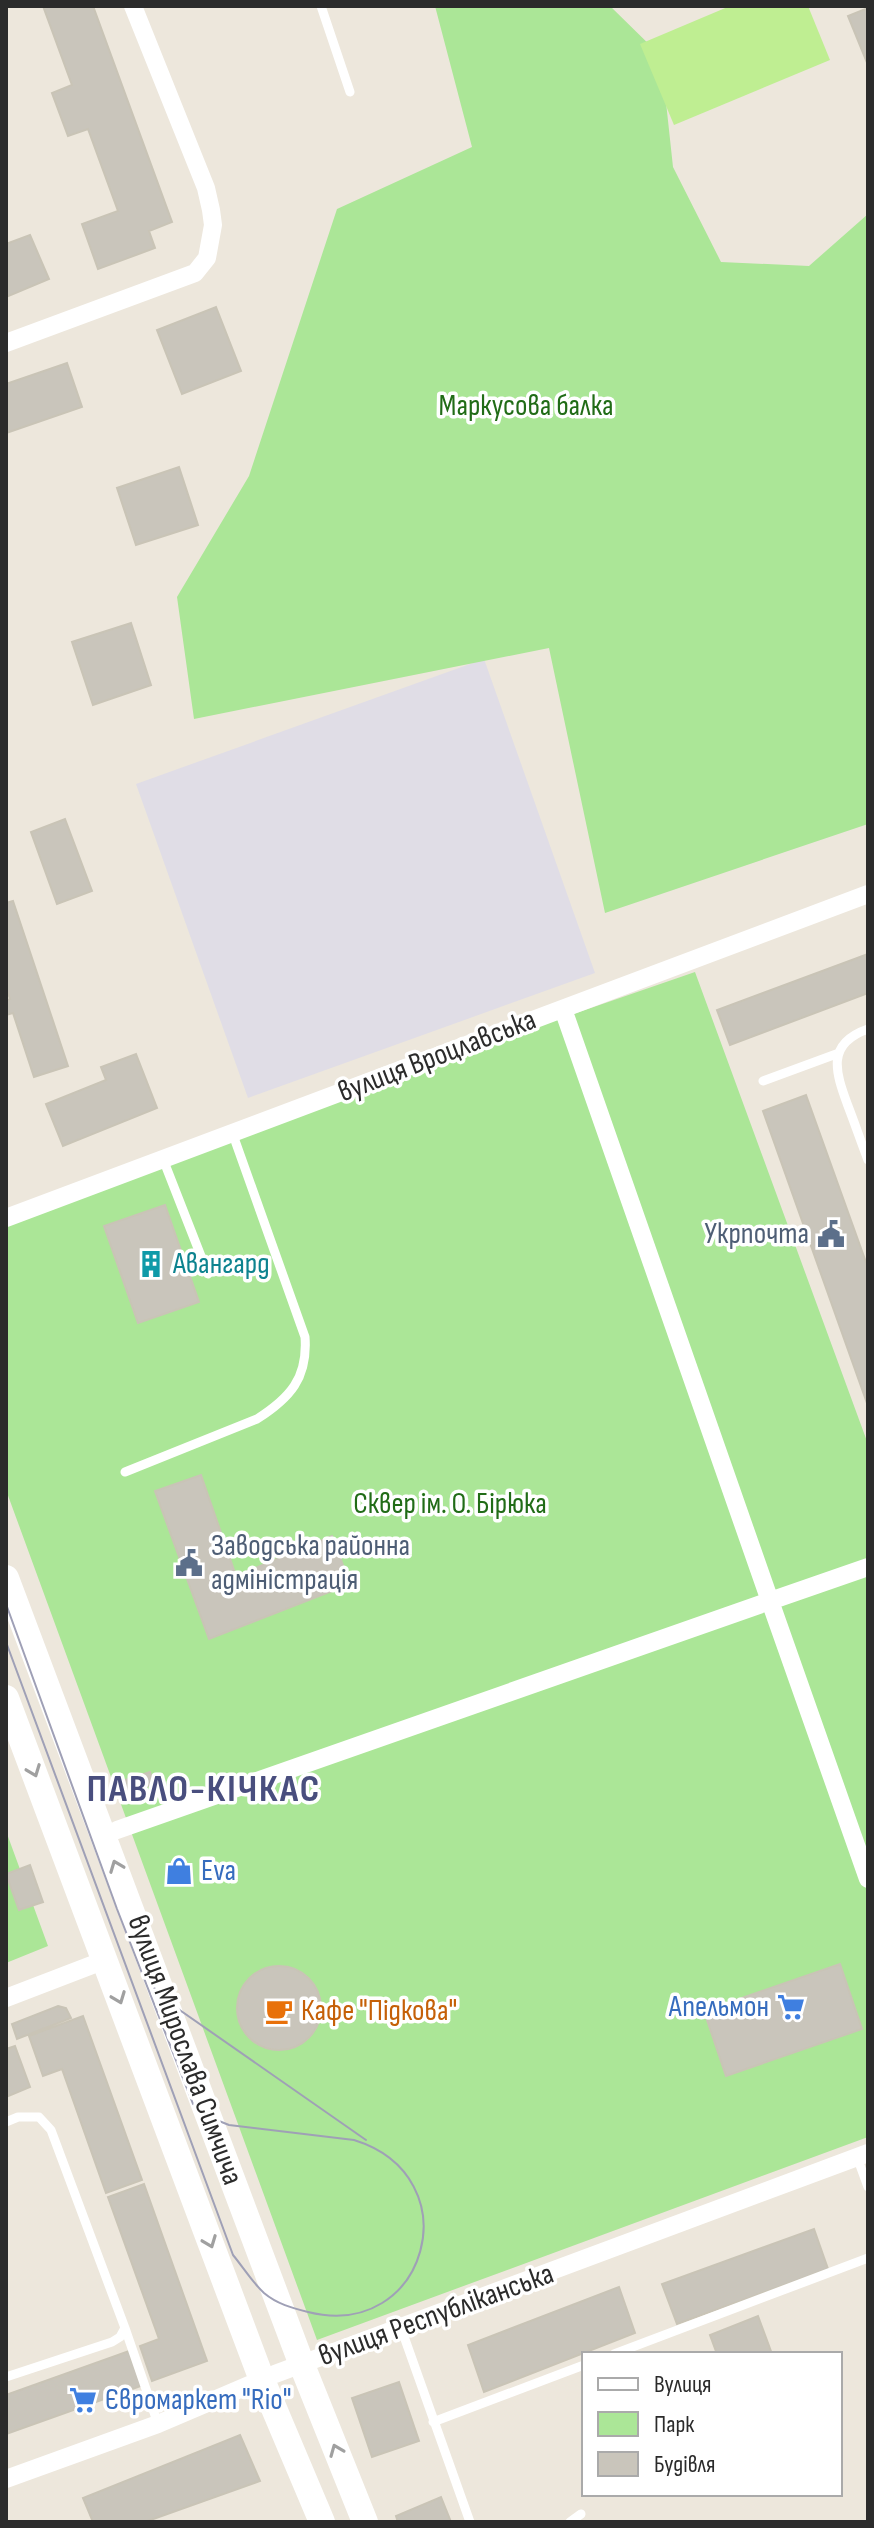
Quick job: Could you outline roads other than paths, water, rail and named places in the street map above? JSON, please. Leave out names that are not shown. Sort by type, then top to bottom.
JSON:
[{"type":"street","points":[[6,343],[195,273],[207,258],[212,238],[206,188],[133,6]]},
{"type":"street","name":"вулиця Вроцлавська","points":[[6,1218],[868,894]]},
{"type":"street","points":[[563,1009],[868,1879]]},
{"type":"street","points":[[117,1830],[868,1567]]},
{"type":"street","name":"вулиця Мирослава Симчича","points":[[6,1578],[302,2365],[365,2522]]},
{"type":"street","name":"вулиця Мирослава Симчича","points":[[6,1698],[262,2380],[322,2522]]},
{"type":"street","points":[[6,1998],[105,1960]]},
{"type":"street","name":"вулиця Республіканська","points":[[6,2479],[863,2155]]},
{"type":"lane","points":[[321,6],[350,92]]},
{"type":"lane","points":[[868,1029],[846,1040],[839,1053],[836,1074],[868,1160]]},
{"type":"lane","points":[[763,1081],[839,1053]]},
{"type":"lane","points":[[125,1472],[257,1419],[276,1407],[302,1374],[307,1358],[305,1337],[232,1132]]},
{"type":"lane","points":[[163,1159],[208,1274]]},
{"type":"lane","points":[[6,2122],[18,2117],[39,2117],[51,2130],[123,2319],[158,2424]]},
{"type":"lane","points":[[863,2155],[868,2187]]},
{"type":"lane","points":[[619,2352],[868,2258]]},
{"type":"lane","points":[[6,2377],[112,2342],[120,2337],[125,2328]]},
{"type":"lane","points":[[401,2328],[470,2522]]},
{"type":"lane","points":[[433,2422],[582,2366]]},
{"type":"lane","points":[[570,2522],[581,2514]]},
{"type":"tram line","points":[[6,1604],[117,1909],[193,2104],[209,2117],[229,2125],[354,2140],[391,2159],[414,2187],[423,2219],[420,2251],[406,2281],[382,2303],[349,2315],[308,2312],[290,2307],[264,2293],[233,2255],[6,1642]]},
{"type":"tram line","points":[[150,1982],[161,1997],[366,2140]]},
{"type":"place","name":"Укрпочта","points":[[831,1234]]},
{"type":"place","name":"Авангард","points":[[151,1264]]},
{"type":"place","name":"Заводська районна адміністрація","points":[[189,1563]]},
{"type":"place","name":"Eva","points":[[179,1871]]},
{"type":"place","name":"Апельмон","points":[[791,2007]]},
{"type":"place","name":"Кафе \"Підкова\"","points":[[279,2011]]},
{"type":"place","name":"Євромаркет \"Rio\"","points":[[83,2400]]},
{"type":"district","name":"ПАВЛО-КІЧКАС","points":[[204,1789]]},
{"type":"park label","name":"Маркусова балка","points":[[526,406]]},
{"type":"park label","name":"Сквер ім. О. Бірюка","points":[[450,1504]]}]
